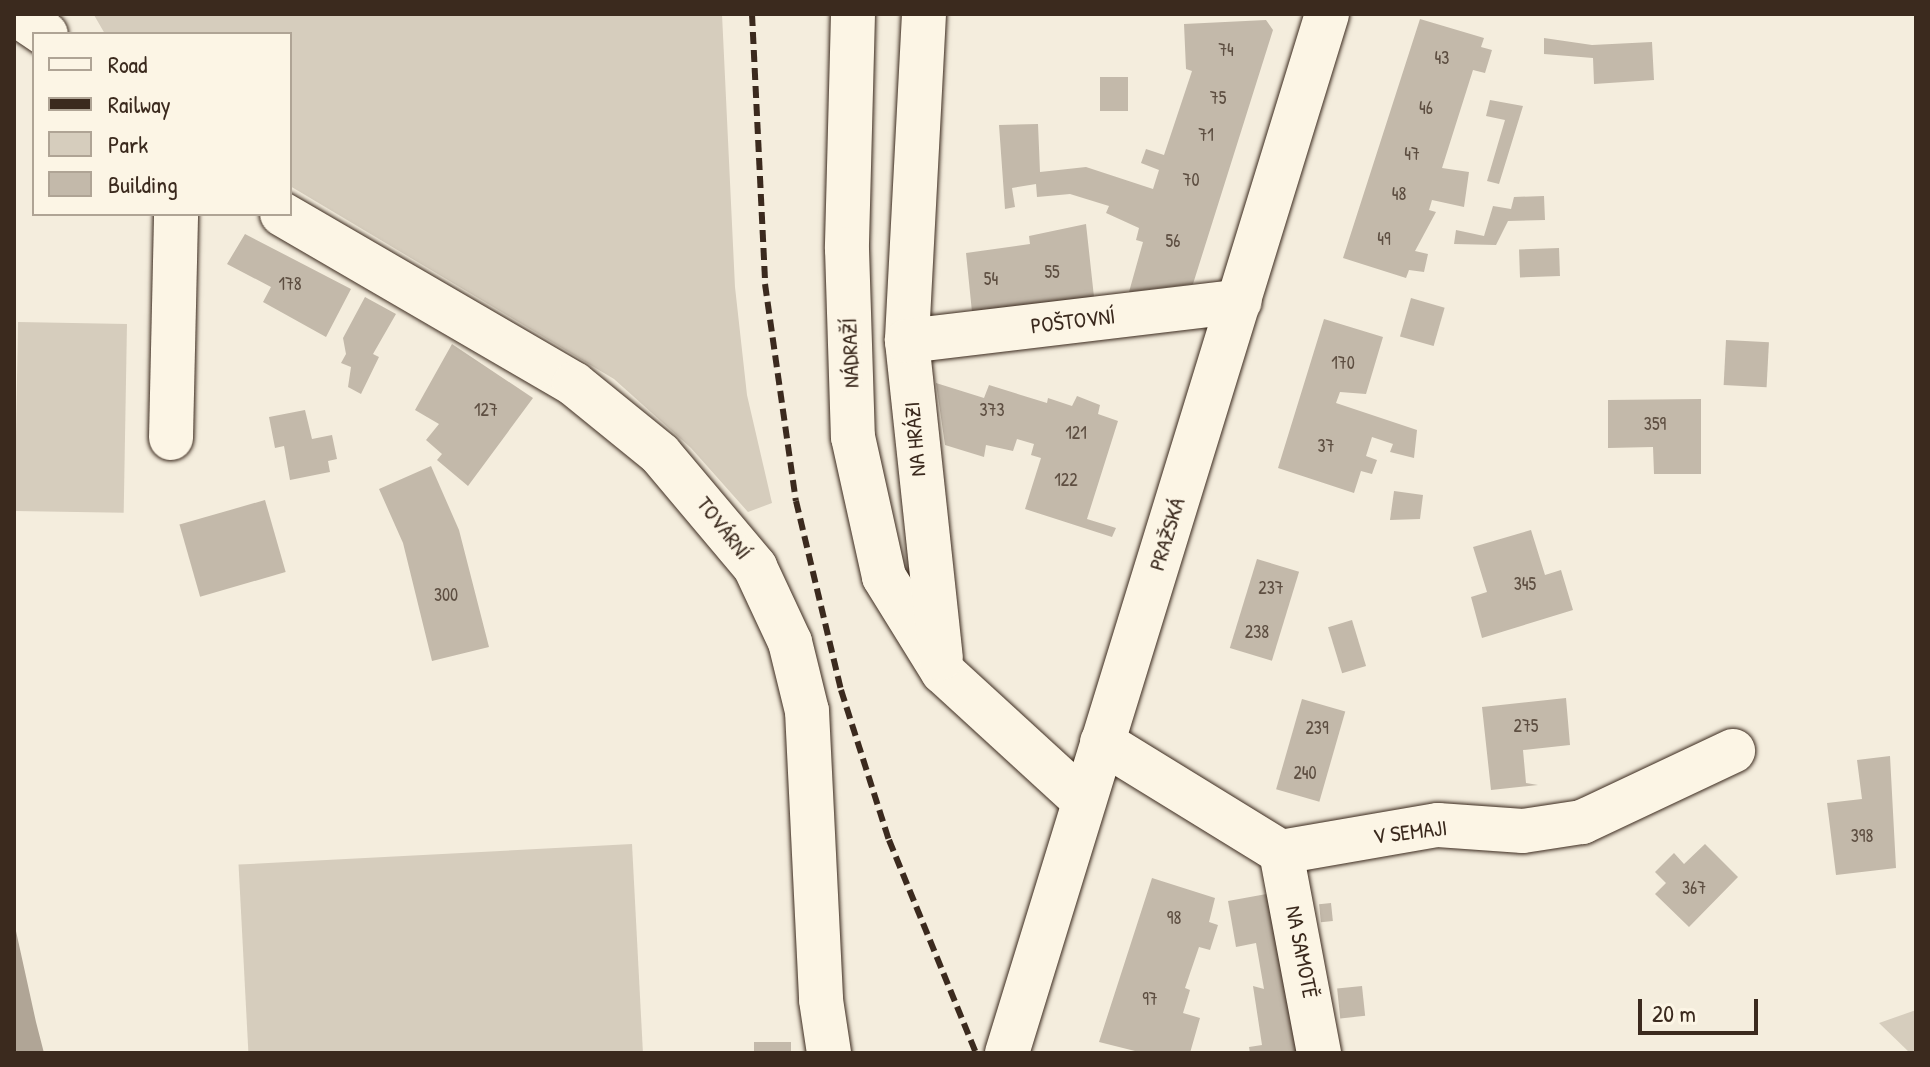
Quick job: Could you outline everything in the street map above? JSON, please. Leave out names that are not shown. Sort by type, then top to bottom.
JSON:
[{"type":"street","name":"NÁDRAŽÍ","points":[[853,14],[847,249],[853,437],[884,577],[943,672]]},
{"type":"street","name":"NA HRÁZI","points":[[924,14],[907,341],[943,672]]},
{"type":"street","name":"PRAŽSKÁ","points":[[1007,1053],[1327,14]]},
{"type":"street","points":[[171,438],[176,216]]},
{"type":"street","name":"TOVÁRNÍ","points":[[285,216],[574,384],[660,454],[755,567],[790,642],[807,711],[821,1000],[829,1053]]},
{"type":"street","name":"POŠTOVNÍ","points":[[907,341],[1240,301]]},
{"type":"street","points":[[943,672],[1084,801]]},
{"type":"street","points":[[1102,742],[1281,852]]},
{"type":"street","name":"V SEMAJI","points":[[1281,852],[1438,825],[1523,831],[1582,822],[1733,751]]},
{"type":"street","name":"NA SAMOTĚ","points":[[1281,852],[1319,1053]]},
{"type":"green space","points":[[722,14],[735,287],[747,395],[772,503],[748,512],[691,448],[614,379],[292,187],[292,32],[104,32],[94,15]]},
{"type":"green space","points":[[18,322],[127,324],[124,513],[15,511]]},
{"type":"green space","points":[[632,844],[643,1053],[248,1053],[239,865]]},
{"type":"green space","points":[[1916,1010],[1916,1053],[1910,1053],[1879,1023]]},
{"type":"shaded area","points":[[14,922],[36,1022],[44,1053],[14,1053]]},
{"type":"building","points":[[1420,19],[1484,38],[1481,47],[1492,50],[1485,73],[1473,70],[1442,168],[1469,172],[1464,207],[1432,200],[1429,210],[1436,212],[1415,251],[1428,254],[1424,272],[1409,270],[1406,278],[1343,258]]},
{"type":"building","points":[[1266,20],[1273,30],[1193,284],[1129,292],[1143,242],[1136,240],[1139,228],[1106,213],[1109,206],[1070,194],[1037,197],[1036,184],[1012,188],[1015,207],[1005,209],[999,125],[1038,124],[1040,172],[1086,167],[1153,189],[1159,170],[1141,163],[1146,149],[1164,155],[1192,71],[1186,69],[1184,24]]},
{"type":"building","points":[[1544,38],[1592,45],[1652,42],[1654,80],[1594,84],[1593,58],[1544,54]]},
{"type":"building","points":[[1100,77],[1128,77],[1128,111],[1100,111]]},
{"type":"building","points":[[1490,100],[1523,106],[1499,184],[1487,181],[1505,120],[1486,116]]},
{"type":"building","points":[[1544,196],[1545,220],[1508,221],[1496,245],[1454,244],[1456,230],[1484,236],[1493,206],[1511,209],[1514,197]]},
{"type":"building","points":[[1086,224],[1094,297],[972,312],[966,253],[1030,244],[1029,236]]},
{"type":"building","points":[[245,234],[351,289],[326,337],[263,302],[271,287],[227,264]]},
{"type":"building","points":[[1559,248],[1560,276],[1520,277],[1519,249]]},
{"type":"building","points":[[365,297],[396,314],[373,354],[379,357],[361,394],[348,387],[351,367],[341,363],[346,354],[343,338]]},
{"type":"building","points":[[1411,298],[1445,308],[1434,346],[1400,336]]},
{"type":"building","points":[[1324,319],[1383,337],[1366,394],[1340,392],[1336,403],[1417,430],[1414,458],[1390,452],[1393,444],[1372,437],[1366,456],[1377,460],[1372,474],[1361,471],[1354,493],[1278,468]]},
{"type":"building","points":[[1726,340],[1769,342],[1767,387],[1724,385]]},
{"type":"building","points":[[452,344],[533,398],[468,486],[437,460],[442,454],[426,440],[439,424],[415,410]]},
{"type":"building","points":[[936,383],[984,398],[989,385],[1047,403],[1048,398],[1072,406],[1077,396],[1100,405],[1098,414],[1118,421],[1087,519],[1116,528],[1112,537],[1025,509],[1041,458],[1031,455],[1034,444],[1017,439],[1013,451],[986,445],[984,457],[945,445]]},
{"type":"building","points":[[1701,399],[1701,474],[1654,474],[1653,447],[1608,448],[1608,400]]},
{"type":"building","points":[[305,410],[312,439],[332,435],[337,459],[328,461],[330,472],[290,480],[284,446],[275,448],[269,417]]},
{"type":"building","points":[[431,466],[459,530],[489,647],[432,661],[403,543],[379,489]]},
{"type":"building","points":[[1394,491],[1423,495],[1420,519],[1390,520]]},
{"type":"building","points":[[265,500],[286,572],[200,597],[179,525]]},
{"type":"building","points":[[1531,530],[1545,575],[1561,570],[1573,610],[1482,638],[1471,597],[1487,592],[1473,547]]},
{"type":"building","points":[[1257,559],[1299,572],[1272,661],[1230,648]]},
{"type":"building","points":[[1352,620],[1366,666],[1342,673],[1328,627]]},
{"type":"building","points":[[1566,698],[1570,745],[1523,750],[1526,783],[1538,785],[1491,790],[1482,707]]},
{"type":"building","points":[[1302,699],[1345,711],[1319,802],[1276,789]]},
{"type":"building","points":[[1890,756],[1896,868],[1836,875],[1827,803],[1862,799],[1857,760]]},
{"type":"building","points":[[1705,844],[1738,877],[1689,927],[1655,894],[1666,883],[1655,872],[1674,853],[1684,864]]},
{"type":"building","points":[[1152,878],[1215,898],[1209,922],[1218,925],[1210,950],[1199,947],[1185,988],[1190,990],[1183,1013],[1200,1018],[1190,1053],[1143,1053],[1099,1042]]},
{"type":"building","points":[[1272,893],[1299,1053],[1250,1053],[1249,1047],[1262,1045],[1253,986],[1264,989],[1256,943],[1236,947],[1228,901]]},
{"type":"building","points":[[1331,903],[1333,921],[1321,922],[1319,904]]},
{"type":"building","points":[[1362,986],[1365,1016],[1340,1018],[1337,989]]},
{"type":"building","points":[[754,1042],[791,1042],[791,1053],[754,1053]]},
{"type":"railway","points":[[752,14],[765,284],[796,501],[841,690],[889,840],[976,1053]]}]
